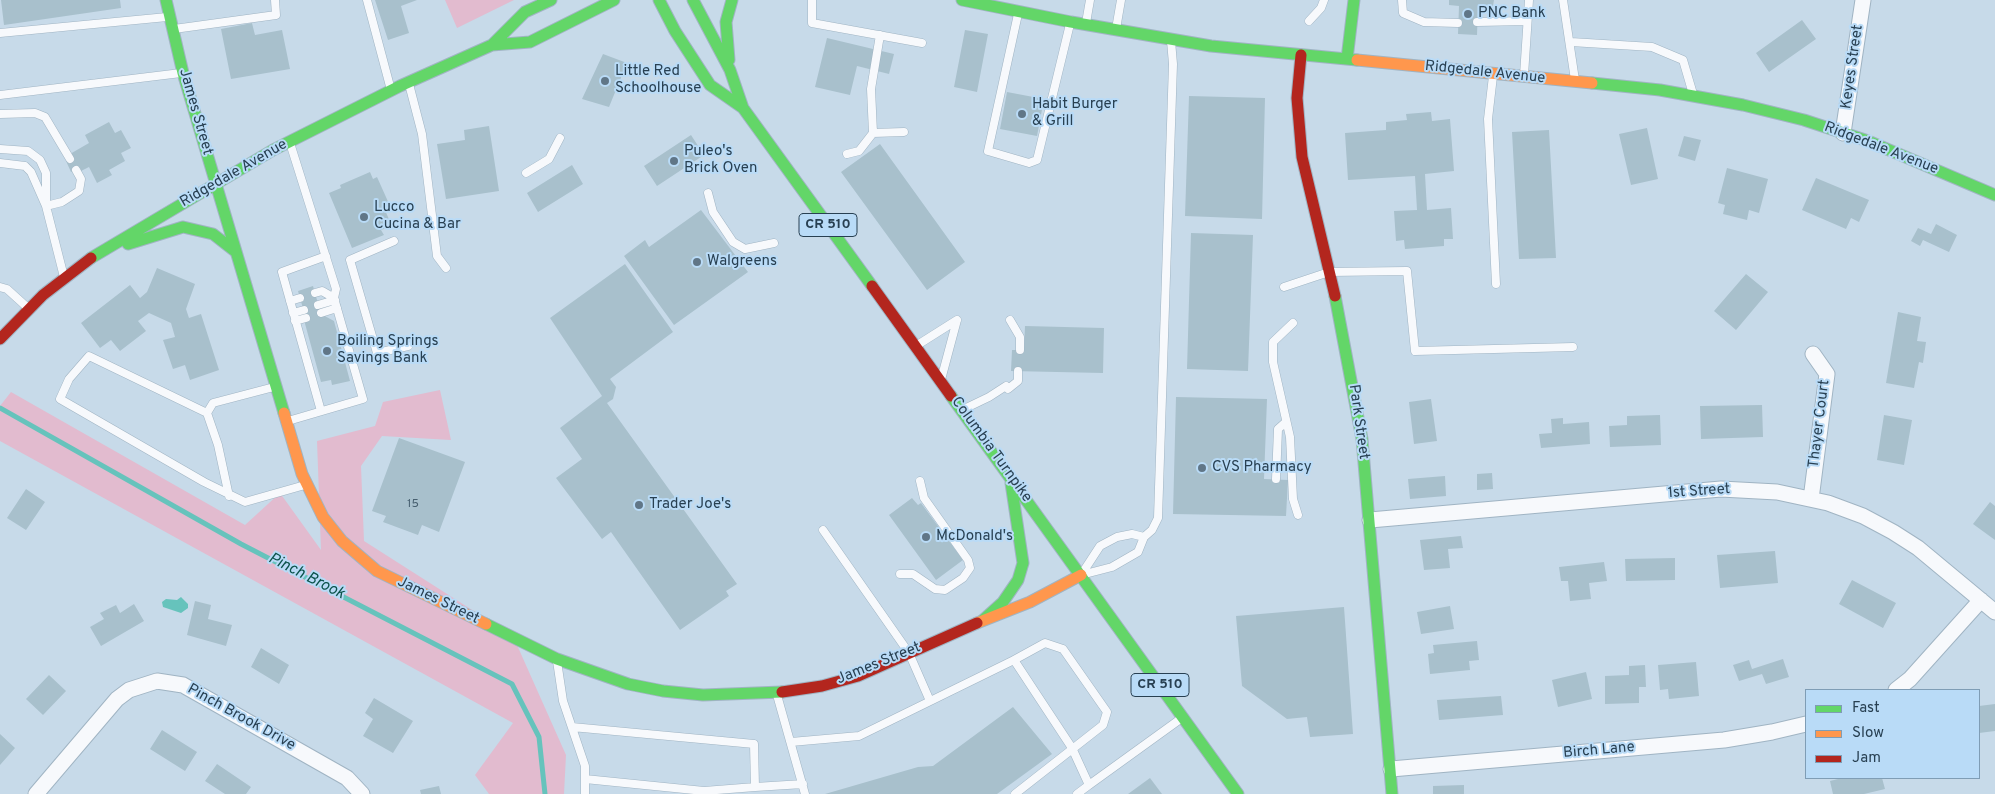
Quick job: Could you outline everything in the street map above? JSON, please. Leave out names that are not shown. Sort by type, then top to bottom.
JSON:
[{"type":"main road","name":"James Street","points":[[166,0],[172,30],[215,184],[275,386],[307,485],[323,517],[342,542],[362,560],[430,599],[557,659],[600,676],[663,691],[703,695],[777,693],[822,686],[858,676],[983,620],[1030,602],[1081,575]]},
{"type":"main road","name":"Ridgedale Avenue","points":[[0,339],[64,279],[97,254],[289,142],[391,90],[492,45],[530,42],[614,0]]},
{"type":"main road","name":"Columbia Turnpike","points":[[660,0],[675,31],[710,85],[743,108]]},
{"type":"main road","name":"Columbia Turnpike","points":[[693,0],[730,70],[743,108],[1238,794]]},
{"type":"main road","points":[[730,70],[726,22],[732,0]]},
{"type":"main road","name":"Ridgedale Avenue","points":[[962,0],[1003,4],[1018,12],[1172,41],[1575,82],[1693,96],[1743,105],[1868,141],[1995,195]]},
{"type":"main road","points":[[1347,59],[1354,0]]},
{"type":"main road","name":"Ridgedale Avenue","points":[[492,45],[525,12],[546,2]]},
{"type":"main road","name":"Park Street","points":[[1301,55],[1297,98],[1302,157],[1329,272],[1359,422],[1370,520],[1392,794]]},
{"type":"main road","points":[[97,254],[183,227],[213,234],[236,252]]},
{"type":"main road","points":[[983,620],[1003,602],[1018,580],[1023,563],[1010,478]]},
{"type":"street","name":"Keyes Street","points":[[1843,133],[1863,0]]},
{"type":"street","name":"Thayer Court","points":[[1811,498],[1827,374],[1813,354]]},
{"type":"street","name":"1st Street","points":[[1370,520],[1721,489],[1777,492],[1811,498],[1863,516],[1893,532],[1918,548],[1995,612]]},
{"type":"street","points":[[1897,689],[1910,679],[1981,600]]},
{"type":"street","name":"Pinch Brook Drive","points":[[36,794],[117,699],[136,687],[157,681],[182,685],[347,778],[362,794]]},
{"type":"street","name":"Birch Lane","points":[[1391,768],[1724,740],[1805,724]]},
{"type":"lane","points":[[172,30],[276,15],[275,0]]},
{"type":"lane","points":[[367,0],[391,90]]},
{"type":"lane","points":[[812,0],[812,23],[922,42]]},
{"type":"lane","points":[[1086,25],[1090,0]]},
{"type":"lane","points":[[1115,31],[1121,0]]},
{"type":"lane","points":[[1309,21],[1321,8],[1324,0]]},
{"type":"lane","points":[[1402,0],[1403,13],[1424,22],[1458,22]]},
{"type":"lane","points":[[1524,77],[1528,0]]},
{"type":"lane","points":[[1563,0],[1571,42],[1575,82]]},
{"type":"lane","points":[[1018,12],[988,151],[1029,163],[1036,160],[1071,22]]},
{"type":"lane","points":[[0,33],[170,17]]},
{"type":"lane","points":[[1477,22],[1527,21]]},
{"type":"lane","points":[[847,154],[859,151],[873,133],[871,89],[880,35]]},
{"type":"lane","points":[[1081,575],[1112,567],[1138,552],[1144,537],[1152,530],[1158,518],[1173,64],[1172,41]]},
{"type":"lane","points":[[1571,42],[1652,47],[1683,60],[1693,96]]},
{"type":"lane","points":[[0,95],[184,73]]},
{"type":"lane","points":[[1493,74],[1488,119],[1496,284]]},
{"type":"lane","points":[[409,82],[422,134],[437,256],[446,268]]},
{"type":"lane","points":[[0,114],[35,113],[45,117],[70,159]]},
{"type":"lane","points":[[873,133],[904,132]]},
{"type":"lane","points":[[526,173],[549,159],[560,138]]},
{"type":"lane","points":[[286,421],[363,399],[336,302],[336,289],[289,142]]},
{"type":"lane","points":[[0,149],[28,151],[40,160],[46,173],[46,206]]},
{"type":"lane","points":[[0,163],[25,166],[31,172],[46,206],[64,279]]},
{"type":"lane","points":[[46,206],[62,202],[79,191],[81,179],[76,170]]},
{"type":"lane","points":[[708,193],[713,212],[732,242],[744,248],[774,243]]},
{"type":"lane","points":[[394,241],[350,260],[377,353],[408,346]]},
{"type":"lane","points":[[321,412],[282,272],[326,256]]},
{"type":"lane","points":[[1284,287],[1329,272],[1407,271],[1415,351],[1572,347]]},
{"type":"lane","points":[[0,287],[7,289],[30,309]]},
{"type":"lane","points":[[315,293],[322,291],[336,302]]},
{"type":"lane","points":[[290,301],[300,298]]},
{"type":"lane","points":[[320,309],[336,302]]},
{"type":"lane","points":[[294,317],[305,314]]},
{"type":"lane","points":[[915,346],[957,320],[941,380]]},
{"type":"lane","points":[[1010,320],[1020,337],[1020,350]]},
{"type":"lane","points":[[1293,323],[1273,342],[1273,362],[1290,437],[1293,499],[1298,515]]},
{"type":"lane","points":[[229,496],[218,444],[207,413],[89,356],[69,379],[60,399],[229,496],[244,502],[307,485]]},
{"type":"lane","points":[[962,410],[1018,381],[1018,371]]},
{"type":"lane","points":[[207,413],[213,403],[275,386]]},
{"type":"lane","points":[[1276,479],[1278,429],[1286,422]]},
{"type":"lane","points":[[900,574],[913,574],[935,589],[945,590],[963,578],[970,568],[968,560],[924,498],[920,481]]},
{"type":"lane","points":[[823,530],[909,653],[930,701]]},
{"type":"lane","points":[[1081,575],[1100,546],[1117,537],[1132,534],[1144,537]]},
{"type":"lane","points":[[791,742],[859,736],[1045,643],[1063,649],[1107,712],[1103,725],[1015,794]]},
{"type":"lane","points":[[557,659],[563,701],[585,766],[585,794]]},
{"type":"lane","points":[[1014,660],[1072,748],[1089,785]]},
{"type":"lane","points":[[777,693],[805,794]]},
{"type":"lane","points":[[1077,794],[1183,717]]},
{"type":"lane","points":[[572,727],[754,744],[755,787]]},
{"type":"lane","points":[[585,778],[704,792],[803,784]]},
{"type":"shaded area","points":[[445,0],[514,0],[457,28]]},
{"type":"shaded area","points":[[440,390],[451,440],[382,436],[361,466],[364,541],[513,636],[566,755],[564,794],[489,794],[475,775],[513,723],[0,441],[0,406],[11,392],[245,525],[280,493],[321,550],[317,441],[375,426],[383,402]]},
{"type":"shaded area","points":[[181,597],[188,604],[188,608],[181,613],[163,607],[162,602],[166,599],[177,600]]},
{"type":"building","points":[[1,0],[120,0],[121,8],[4,25]]},
{"type":"building","points":[[375,0],[417,0],[401,6],[409,33],[388,40]]},
{"type":"building","name":"PNC Bank","points":[[1449,0],[1494,0],[1493,6],[1478,5],[1477,35],[1458,34],[1459,6],[1449,5]]},
{"type":"building","points":[[1802,20],[1816,39],[1769,72],[1756,53]]},
{"type":"building","points":[[252,23],[255,35],[282,30],[290,69],[231,79],[221,29]]},
{"type":"building","points":[[965,30],[988,34],[977,92],[954,87]]},
{"type":"building","points":[[827,38],[894,54],[889,74],[857,66],[850,95],[815,87]]},
{"type":"building","name":"Little Red Schoolhouse","points":[[603,54],[627,63],[609,107],[582,99]]},
{"type":"building","name":"Habit Burger & Grill","points":[[1007,92],[1044,99],[1037,136],[1000,129]]},
{"type":"building","points":[[1189,96],[1265,98],[1262,219],[1185,216]]},
{"type":"building","points":[[1431,112],[1432,121],[1450,119],[1454,171],[1425,174],[1427,210],[1451,208],[1453,239],[1444,239],[1444,246],[1405,249],[1404,240],[1396,241],[1394,211],[1417,210],[1415,176],[1348,180],[1345,133],[1386,130],[1386,122],[1407,120],[1406,114]]},
{"type":"building","points":[[109,122],[115,133],[121,130],[131,148],[121,153],[125,161],[109,170],[112,175],[97,183],[89,167],[81,171],[80,168],[71,172],[66,161],[72,158],[70,154],[89,143],[85,135]]},
{"type":"building","points":[[489,126],[499,191],[446,199],[437,144],[465,140],[464,130]]},
{"type":"building","points":[[1647,128],[1658,179],[1631,185],[1619,134]]},
{"type":"building","points":[[1549,130],[1556,258],[1519,259],[1512,132]]},
{"type":"building","name":"Puleo's Brick Oven","points":[[691,135],[704,155],[657,186],[644,166]]},
{"type":"building","points":[[1684,136],[1701,140],[1695,161],[1678,156]]},
{"type":"building","points":[[880,144],[965,262],[927,290],[841,172]]},
{"type":"building","points":[[572,165],[583,184],[538,212],[527,193]]},
{"type":"building","points":[[1727,168],[1768,179],[1759,213],[1749,210],[1747,220],[1723,214],[1725,205],[1718,203]]},
{"type":"building","name":"Lucco Cucina & Bar","points":[[370,172],[373,179],[377,177],[390,206],[384,208],[392,226],[381,230],[384,235],[352,248],[329,193],[341,188],[340,185]]},
{"type":"building","points":[[1816,178],[1869,200],[1859,222],[1851,218],[1846,229],[1802,210]]},
{"type":"building","points":[[701,210],[748,272],[674,325],[624,256],[645,240],[649,247]]},
{"type":"building","points":[[1936,224],[1957,235],[1949,252],[1923,240],[1920,246],[1911,241],[1918,228],[1931,234]]},
{"type":"building","points":[[1191,233],[1253,235],[1248,371],[1187,369]]},
{"type":"building","points":[[625,264],[673,332],[610,379],[616,387],[613,399],[607,403],[737,584],[726,591],[729,596],[680,630],[611,532],[602,539],[556,478],[582,459],[560,428],[602,396],[550,318]]},
{"type":"building","points":[[157,268],[195,284],[186,309],[189,318],[201,314],[219,370],[190,380],[185,365],[173,369],[163,340],[175,337],[171,323],[149,313],[138,321],[146,331],[120,351],[111,340],[100,348],[81,323],[130,285],[140,298],[147,292]]},
{"type":"building","points":[[1746,274],[1768,292],[1736,330],[1714,311]]},
{"type":"building","name":"Boiling Springs Savings Bank","points":[[313,286],[321,314],[334,321],[350,381],[332,385],[331,380],[321,382],[298,291]]},
{"type":"building","points":[[1898,312],[1921,317],[1917,341],[1926,342],[1923,363],[1919,362],[1914,388],[1886,383]]},
{"type":"building","points":[[1025,326],[1104,328],[1103,373],[1011,371],[1012,350],[1024,350]]},
{"type":"building","points":[[1176,397],[1267,399],[1264,479],[1288,480],[1286,516],[1173,514]]},
{"type":"building","points":[[1431,399],[1437,441],[1414,444],[1409,402]]},
{"type":"building","points":[[1762,405],[1763,437],[1701,439],[1700,406]]},
{"type":"building","points":[[1660,415],[1661,445],[1610,447],[1609,426],[1627,425],[1627,416]]},
{"type":"building","points":[[1884,415],[1912,420],[1904,465],[1877,460]]},
{"type":"building","points":[[1563,418],[1563,424],[1589,422],[1590,444],[1541,448],[1539,434],[1552,433],[1551,419]]},
{"type":"building","points":[[399,438],[465,462],[439,532],[422,525],[418,535],[383,522],[386,516],[372,511]]},
{"type":"building","points":[[1492,473],[1493,489],[1477,490],[1477,474]]},
{"type":"building","points":[[1445,476],[1446,496],[1410,499],[1408,479]]},
{"type":"building","points":[[26,489],[45,502],[26,530],[7,518]]},
{"type":"building","name":"McDonald's","points":[[912,498],[918,505],[921,503],[963,560],[936,580],[889,515]]},
{"type":"building","points":[[1990,502],[1995,506],[1995,540],[1973,524]]},
{"type":"building","points":[[1461,536],[1463,548],[1448,549],[1450,568],[1424,570],[1420,540]]},
{"type":"building","points":[[1775,551],[1778,583],[1720,588],[1717,555]]},
{"type":"building","points":[[1675,558],[1675,580],[1626,581],[1625,559]]},
{"type":"building","points":[[1604,562],[1607,581],[1589,583],[1591,599],[1570,601],[1568,581],[1561,581],[1559,567]]},
{"type":"building","points":[[1852,580],[1896,603],[1883,628],[1839,604]]},
{"type":"building","points":[[195,601],[211,605],[208,619],[232,625],[226,646],[187,635]]},
{"type":"building","points":[[134,604],[144,621],[101,646],[90,627],[104,619],[100,613],[116,605],[120,613]]},
{"type":"building","points":[[1450,606],[1454,629],[1421,634],[1417,612]]},
{"type":"building","points":[[1344,607],[1353,734],[1310,737],[1307,717],[1287,719],[1242,686],[1236,616]]},
{"type":"building","points":[[1477,641],[1479,660],[1469,661],[1470,670],[1430,674],[1428,654],[1434,653],[1433,645]]},
{"type":"building","points":[[261,648],[289,665],[279,684],[251,667]]},
{"type":"building","points":[[1783,659],[1789,677],[1766,684],[1762,674],[1739,681],[1733,665],[1749,660],[1752,669]]},
{"type":"building","points":[[1696,662],[1699,696],[1669,699],[1668,689],[1660,690],[1658,665]]},
{"type":"building","points":[[1645,665],[1646,687],[1639,687],[1639,703],[1605,704],[1605,676],[1629,675],[1629,666]]},
{"type":"building","points":[[1586,672],[1592,699],[1558,707],[1552,680]]},
{"type":"building","points":[[49,675],[66,691],[43,715],[26,699]]},
{"type":"building","points":[[1501,696],[1503,715],[1439,720],[1437,700]]},
{"type":"building","points":[[374,698],[413,721],[393,753],[363,736],[373,719],[365,713]]},
{"type":"building","points":[[1995,704],[1995,731],[1980,733],[1980,706]]},
{"type":"building","points":[[1013,707],[1052,754],[997,794],[825,794],[918,767],[933,766]]},
{"type":"building","points":[[162,730],[197,752],[185,771],[150,749]]},
{"type":"building","points":[[0,734],[15,748],[0,765]]},
{"type":"building","points":[[217,764],[251,787],[246,794],[225,794],[205,781]]},
{"type":"building","points":[[1150,778],[1162,794],[1128,794]]},
{"type":"building","points":[[1838,779],[1882,779],[1885,789],[1864,794],[1833,794],[1830,781]]},
{"type":"building","points":[[1464,785],[1464,794],[1433,794],[1433,786]]},
{"type":"building","points":[[439,786],[441,794],[421,794],[420,790]]},
{"type":"waterway","name":"Pinch Brook","points":[[0,408],[241,544],[512,684],[539,737],[545,794]]},
{"type":"traffic: fast","points":[[166,0],[183,73],[284,413]]},
{"type":"traffic: fast","points":[[541,4],[545,0]]},
{"type":"traffic: fast","points":[[492,45],[525,12],[551,0]]},
{"type":"traffic: fast","points":[[91,258],[273,150],[400,86],[492,45],[530,42],[614,0]]},
{"type":"traffic: fast","points":[[659,0],[675,31],[710,85],[743,108]]},
{"type":"traffic: fast","points":[[693,0],[730,70],[743,108],[872,286]]},
{"type":"traffic: fast","points":[[729,60],[726,22],[732,0]]},
{"type":"traffic: fast","points":[[962,0],[1071,22],[1211,46],[1357,60]]},
{"type":"traffic: fast","points":[[1347,59],[1354,0]]},
{"type":"traffic: fast","points":[[1592,83],[1660,90],[1743,105],[1804,120],[1868,141],[1995,195]]},
{"type":"traffic: fast","points":[[128,244],[183,227],[213,234],[236,252]]},
{"type":"traffic: fast","points":[[1335,296],[1362,439],[1392,794]]},
{"type":"traffic: fast","points":[[951,396],[1238,794]]},
{"type":"traffic: fast","points":[[983,620],[1003,602],[1018,580],[1023,563],[1011,483]]},
{"type":"traffic: fast","points":[[486,624],[557,659],[628,684],[663,691],[703,695],[782,692]]},
{"type":"traffic: slow","points":[[1357,60],[1592,83]]},
{"type":"traffic: slow","points":[[284,413],[302,474],[323,517],[342,541],[377,571],[486,624]]},
{"type":"traffic: slow","points":[[977,623],[1030,602],[1081,575]]},
{"type":"traffic: jam","points":[[1301,55],[1297,98],[1302,157],[1335,296]]},
{"type":"traffic: jam","points":[[0,339],[43,295],[91,258]]},
{"type":"traffic: jam","points":[[872,286],[951,396]]},
{"type":"traffic: jam","points":[[782,692],[822,686],[858,676],[977,623]]},
{"type":"place","name":"PNC Bank","points":[[1468,14]]},
{"type":"place","name":"Little Red Schoolhouse","points":[[605,81]]},
{"type":"place","name":"Habit Burger & Grill","points":[[1022,114]]},
{"type":"place","name":"Puleo's Brick Oven","points":[[674,161]]},
{"type":"place","name":"Lucco Cucina & Bar","points":[[364,217]]},
{"type":"place","name":"Walgreens","points":[[697,262]]},
{"type":"place","name":"Boiling Springs Savings Bank","points":[[327,351]]},
{"type":"place","name":"CVS Pharmacy","points":[[1202,468]]},
{"type":"place","name":"Trader Joe's","points":[[639,505]]},
{"type":"place","name":"McDonald's","points":[[926,537]]}]
